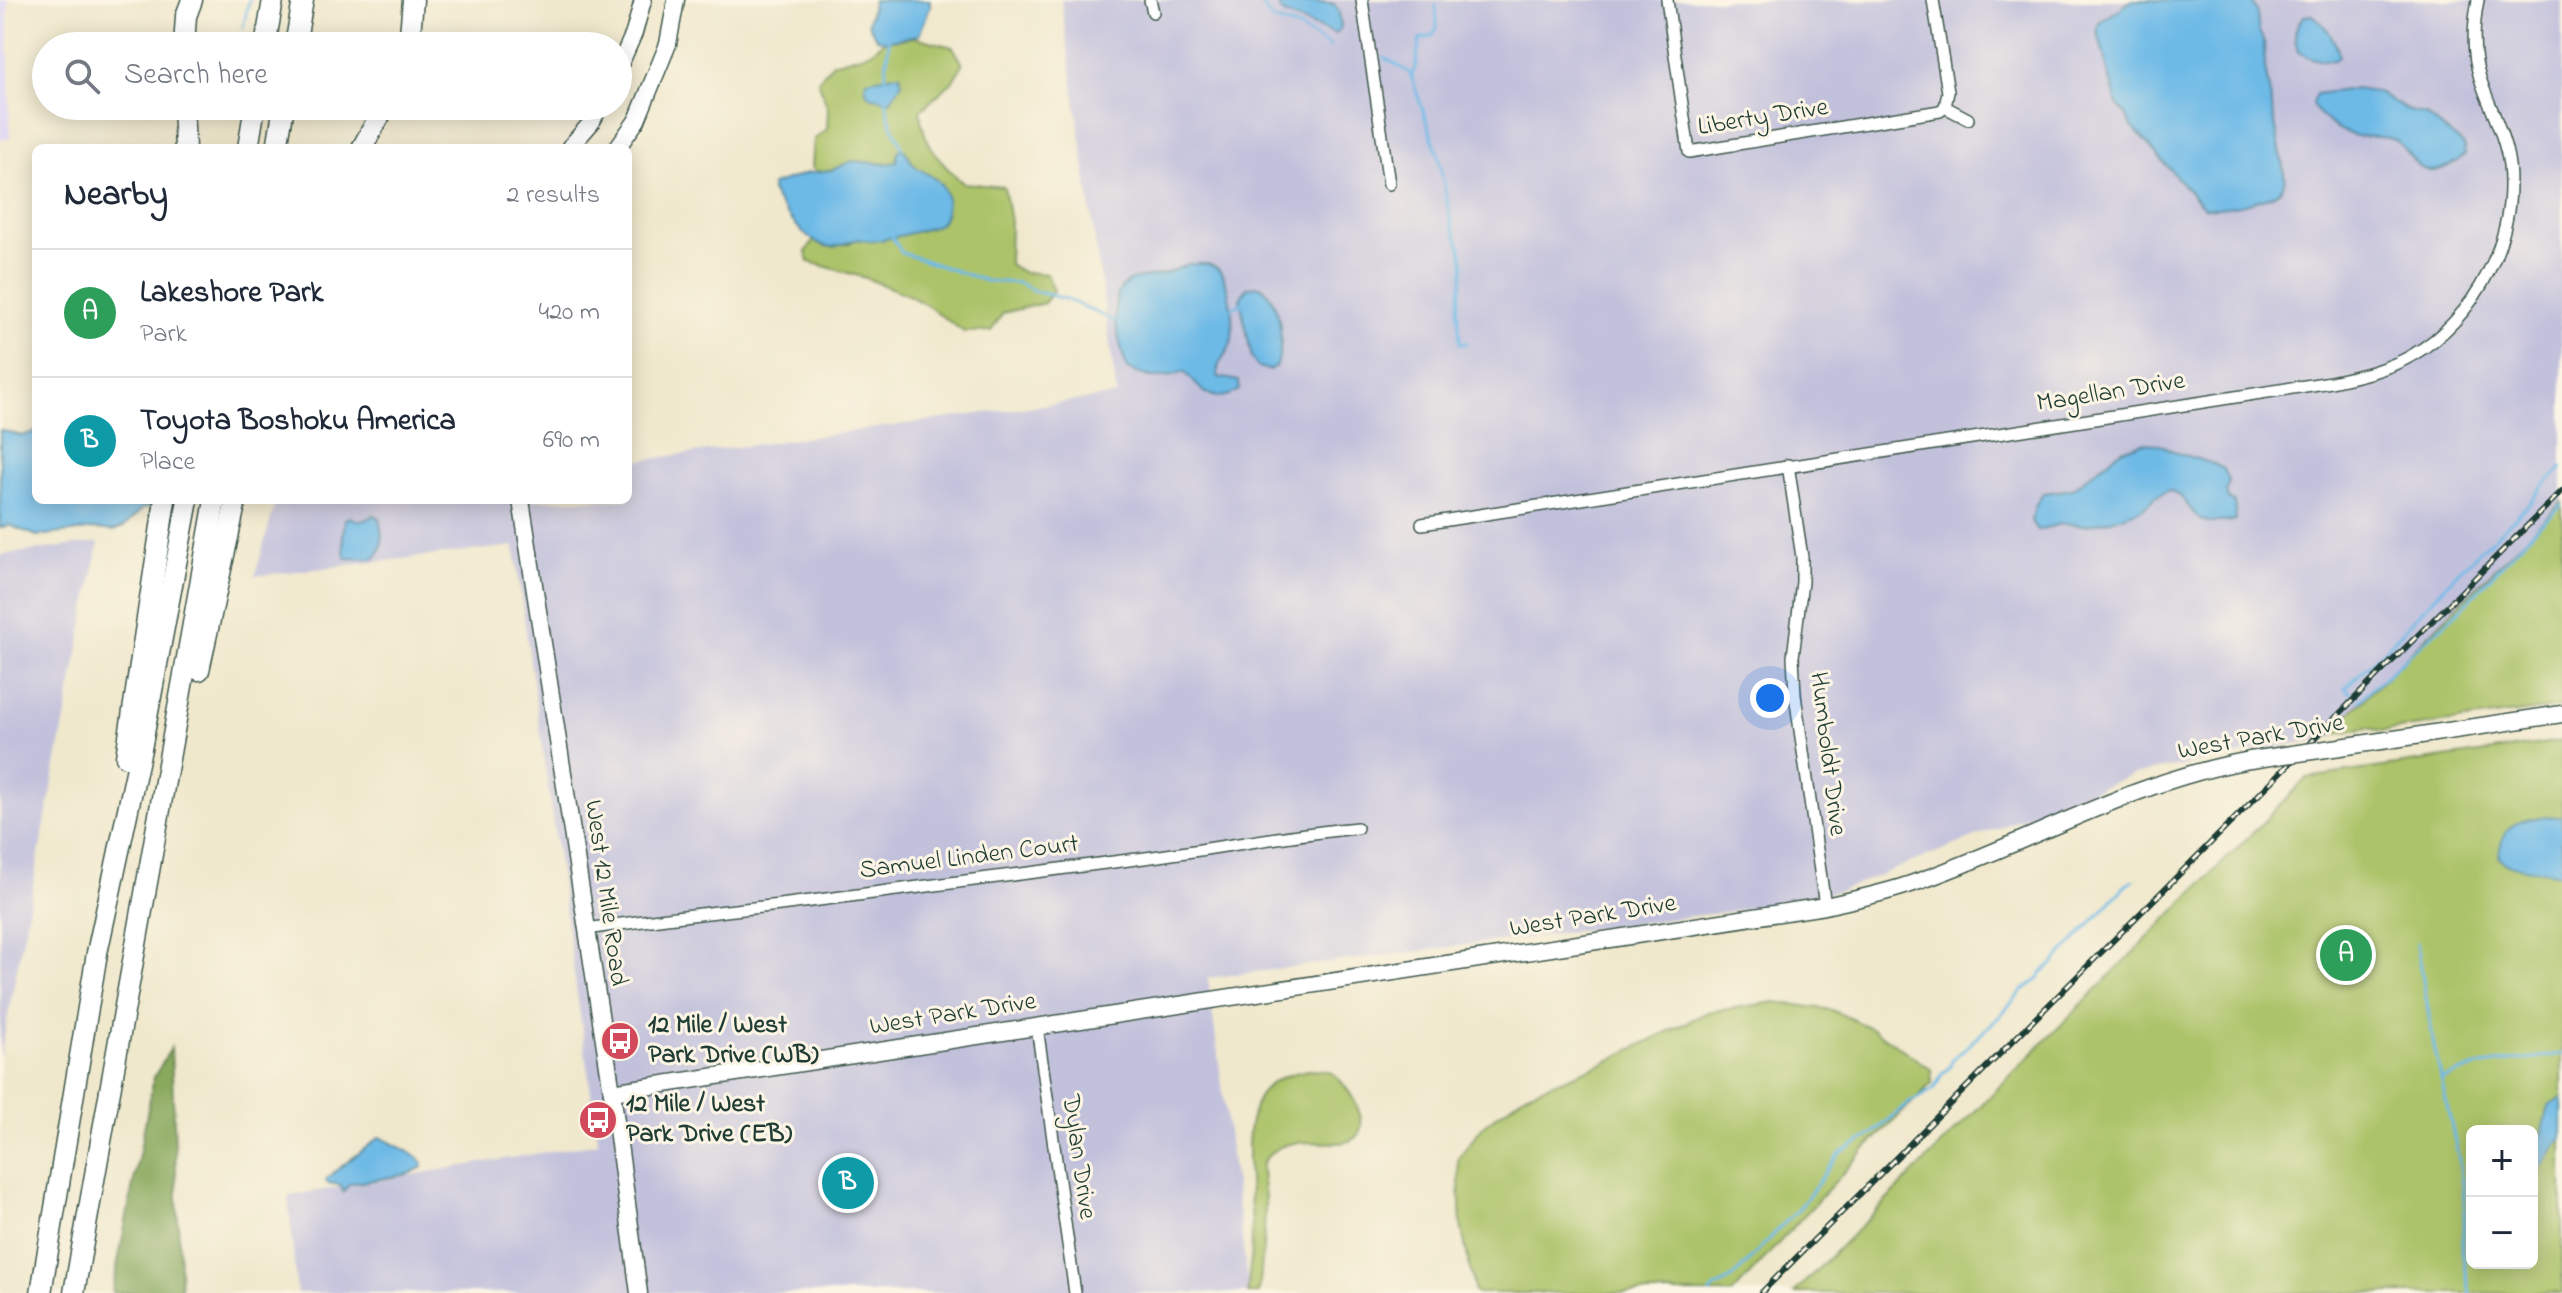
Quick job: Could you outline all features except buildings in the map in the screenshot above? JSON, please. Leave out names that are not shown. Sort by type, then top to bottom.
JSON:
[{"type":"highway","points":[[267,32],[273,0]]},
{"type":"highway","points":[[297,32],[303,0]]},
{"type":"highway","points":[[410,32],[413,4]]},
{"type":"highway","points":[[185,32],[187,5]]},
{"type":"highway","points":[[184,120],[185,144]]},
{"type":"highway","points":[[249,144],[253,120]]},
{"type":"highway","points":[[278,144],[282,120]]},
{"type":"highway","points":[[364,144],[377,120]]},
{"type":"highway","points":[[41,1293],[97,953],[164,504]]},
{"type":"highway","points":[[97,953],[141,749],[187,504]]},
{"type":"highway","points":[[74,1293],[214,504]]},
{"type":"highway","points":[[167,777],[186,726],[235,504]]},
{"type":"street","points":[[632,38],[643,0]]},
{"type":"street","points":[[620,144],[643,108],[668,44],[676,0]]},
{"type":"street","points":[[1362,0],[1389,184]]},
{"type":"street","name":"Liberty Drive","points":[[1667,0],[1689,152],[1934,114],[1945,107]]},
{"type":"street","points":[[1933,0],[1947,82],[1945,107],[1968,119]]},
{"type":"street","name":"Magellan Drive","points":[[1422,524],[2331,382],[2365,375],[2411,356],[2466,308],[2486,278],[2502,239],[2509,164],[2476,61],[2474,38],[2478,0]]},
{"type":"street","points":[[573,144],[593,120]]},
{"type":"street","name":"Humboldt Drive","points":[[1788,465],[1802,557],[1793,657],[1795,695],[1825,906]]},
{"type":"street","name":"West 12 Mile Road","points":[[522,504],[612,1092],[639,1293]]},
{"type":"street","name":"West Park Drive","points":[[612,1092],[1825,906],[1921,880],[2151,785],[2214,766],[2562,714]]},
{"type":"street","name":"Samuel Linden Court","points":[[587,929],[1357,828]]},
{"type":"street","name":"Dylan Drive","points":[[1037,1027],[1075,1293]]},
{"type":"shaded area","points":[[0,0],[8,0],[10,139],[0,139]]},
{"type":"shaded area","points":[[1061,0],[2562,0],[2562,514],[2335,736],[2132,775],[1839,891],[1732,911],[1208,978],[1249,1293],[297,1293],[288,1196],[598,1143],[514,546],[255,576],[275,504],[632,504],[632,461],[1117,395]]},
{"type":"shaded area","points":[[99,542],[0,1057],[0,555]]},
{"type":"green space","points":[[915,37],[953,47],[963,64],[952,82],[920,111],[928,142],[940,160],[963,183],[1004,187],[1010,221],[1009,264],[1022,272],[1047,274],[1054,291],[1044,303],[1003,313],[991,331],[964,332],[908,295],[866,278],[809,262],[806,252],[814,240],[826,246],[848,244],[857,239],[873,241],[931,228],[946,213],[942,189],[918,169],[908,154],[898,152],[897,162],[892,164],[852,161],[832,170],[817,172],[812,167],[814,139],[827,129],[828,109],[818,80],[833,63],[871,52],[884,41]]},
{"type":"green space","points":[[2562,502],[2562,707],[2383,731],[2368,728],[2329,734]]},
{"type":"green space","points":[[2562,741],[2562,1293],[1794,1293],[2307,778]]},
{"type":"green space","points":[[1776,1002],[1832,1010],[1873,1029],[1931,1069],[1932,1083],[1864,1150],[1733,1293],[1475,1293],[1461,1225],[1458,1158],[1484,1125],[1527,1093],[1602,1064],[1708,1012]]},
{"type":"green space","points":[[171,1048],[181,1293],[112,1293],[154,1077]]},
{"type":"green space","points":[[1308,1070],[1332,1073],[1338,1078],[1355,1102],[1361,1129],[1350,1141],[1292,1143],[1280,1147],[1263,1161],[1265,1197],[1259,1293],[1248,1293],[1252,1220],[1248,1146],[1253,1111],[1269,1085],[1287,1075]]},
{"type":"water","points":[[873,0],[930,0],[919,35],[884,41],[876,38],[868,23]]},
{"type":"water","points":[[2133,0],[2252,0],[2259,32],[2264,39],[2265,68],[2284,174],[2284,184],[2278,191],[2246,204],[2203,207],[2130,124],[2117,104],[2097,29],[2100,22]]},
{"type":"water","points":[[1284,4],[1334,4],[1339,12],[1341,27],[1336,34],[1284,14],[1279,9]]},
{"type":"water","points":[[2313,15],[2333,39],[2339,56],[2335,60],[2315,59],[2298,52],[2296,29],[2304,16]]},
{"type":"water","points":[[900,74],[902,83],[890,101],[869,96],[865,88],[866,80]]},
{"type":"water","points":[[2355,89],[2380,93],[2406,110],[2426,115],[2464,145],[2465,155],[2440,169],[2425,170],[2394,140],[2357,136],[2337,128],[2325,120],[2312,104],[2316,94]]},
{"type":"water","points":[[902,148],[916,167],[936,179],[944,190],[945,213],[942,221],[935,226],[879,240],[857,240],[830,247],[818,243],[802,231],[771,191],[772,185],[807,173],[832,170],[852,161],[897,162],[898,152]]},
{"type":"water","points":[[1189,264],[1216,267],[1226,284],[1231,305],[1232,336],[1220,363],[1218,377],[1239,381],[1239,390],[1230,395],[1209,394],[1185,372],[1161,377],[1143,375],[1127,368],[1124,359],[1116,322],[1117,297],[1121,288],[1129,281]]},
{"type":"water","points":[[1261,286],[1273,303],[1280,323],[1277,365],[1269,370],[1258,367],[1252,359],[1240,299],[1247,287]]},
{"type":"water","points":[[0,430],[22,436],[32,432],[32,504],[154,504],[143,508],[124,527],[113,531],[97,529],[37,536],[9,525],[0,528]]},
{"type":"water","points":[[2142,443],[2159,444],[2224,469],[2229,481],[2226,491],[2228,499],[2234,502],[2236,520],[2207,522],[2169,490],[2142,509],[2111,520],[2087,525],[2061,524],[2037,530],[2031,521],[2036,504],[2044,493],[2072,489],[2122,450]]},
{"type":"water","points":[[373,515],[379,518],[382,535],[382,545],[377,555],[373,559],[345,558],[345,519],[362,520]]},
{"type":"water","points":[[2562,816],[2562,874],[2507,865],[2499,858],[2505,834],[2518,822]]},
{"type":"water","points":[[2562,1098],[2562,1139],[2538,1172],[2538,1138],[2542,1135],[2549,1106]]},
{"type":"water","points":[[380,1137],[418,1157],[423,1163],[422,1167],[409,1174],[349,1184],[343,1192],[341,1185],[327,1183],[326,1179]]},
{"type":"waterway","points":[[243,28],[249,0]]},
{"type":"waterway","points":[[1411,77],[1420,39],[1432,36],[1437,28],[1436,5]]},
{"type":"waterway","points":[[1262,6],[1273,20],[1299,28],[1330,46]]},
{"type":"waterway","points":[[885,79],[889,40]]},
{"type":"waterway","points":[[1385,58],[1410,73],[1438,154],[1452,226],[1464,266],[1458,309],[1460,344],[1467,343]]},
{"type":"waterway","points":[[886,99],[889,117],[902,148]]},
{"type":"waterway","points":[[892,237],[902,253],[986,281],[1019,283],[1037,292],[1066,299],[1119,323]]},
{"type":"waterway","points":[[1229,309],[1244,303]]},
{"type":"waterway","points":[[2351,693],[2345,688],[2562,468]]},
{"type":"waterway","points":[[2359,700],[2460,610],[2532,532],[2562,505]]},
{"type":"waterway","points":[[1710,1293],[1733,1278],[1798,1210],[1840,1153],[1871,1135],[1909,1103],[1934,1089],[1953,1059],[1997,1019],[2023,990],[2039,979],[2041,973],[2134,880]]},
{"type":"waterway","points":[[2417,943],[2434,1046],[2459,1160],[2465,1206],[2462,1252],[2470,1293]]},
{"type":"waterway","points":[[2442,1079],[2482,1065],[2562,1054]]},
{"type":"railway","points":[[1761,1293],[2562,491]]},
{"type":"place","name":"Lakeshore Park","points":[[2346,955]]},
{"type":"place","name":"12 Mile / West Park Drive (WB)","points":[[620,1041]]},
{"type":"place","name":"12 Mile / West Park Drive (EB)","points":[[598,1120]]},
{"type":"place","name":"Toyota Boshoku America","points":[[848,1183]]}]
